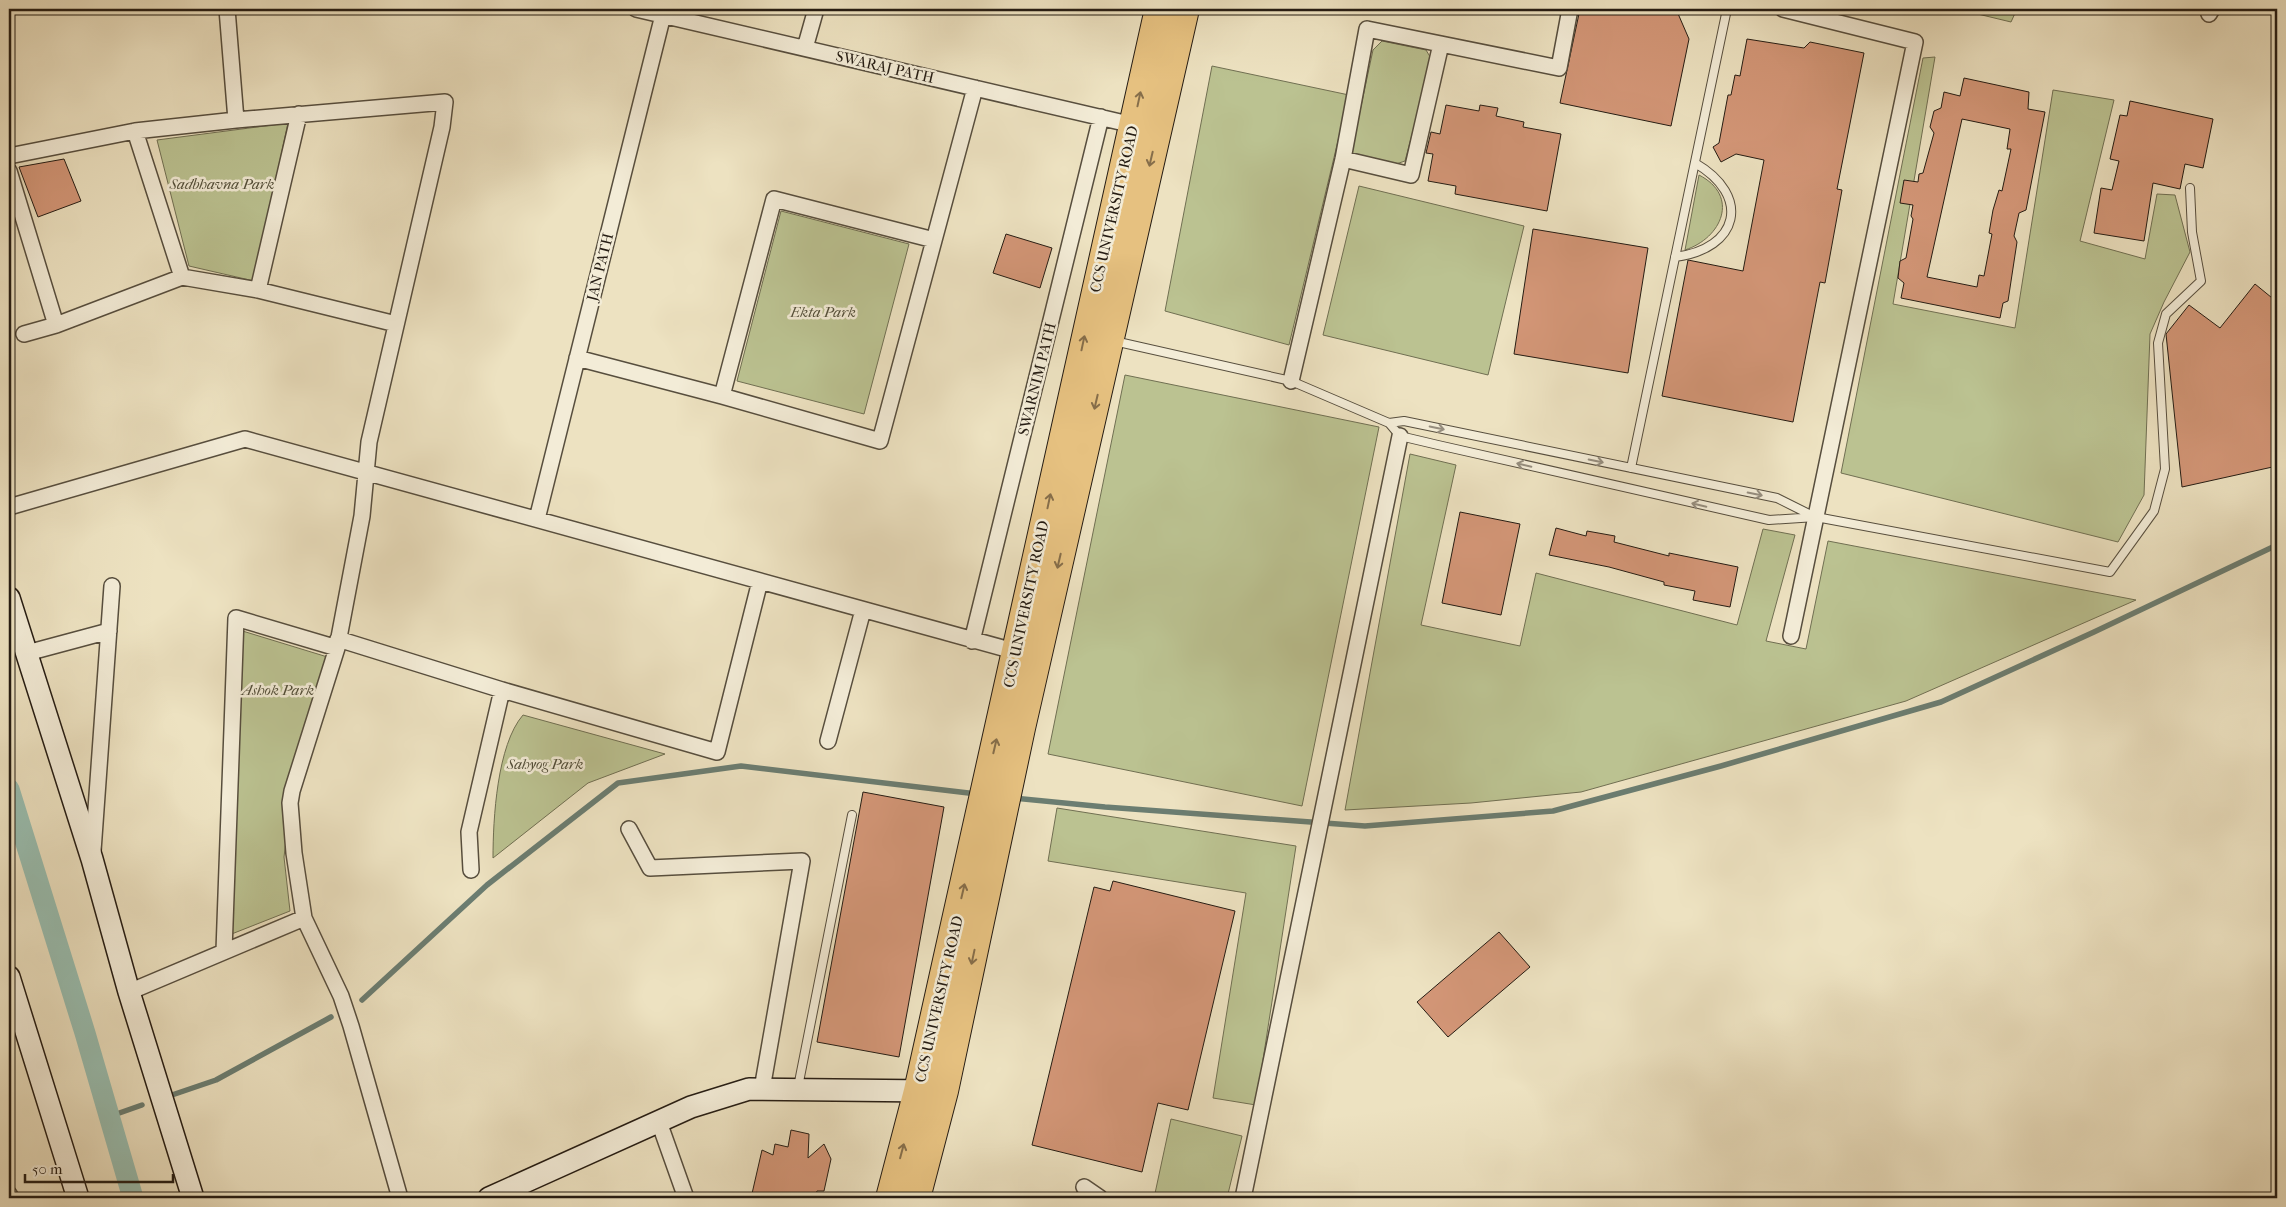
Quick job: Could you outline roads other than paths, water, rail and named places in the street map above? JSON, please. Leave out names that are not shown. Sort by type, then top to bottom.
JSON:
[{"type":"highway","name":"CCS UNIVERSITY ROAD","points":[[1027,655],[1087,325],[1159,9]]},
{"type":"highway","name":"CCS UNIVERSITY ROAD","points":[[916,1198],[931,1091],[1027,655],[1110,340],[1185,9]]},
{"type":"highway","name":"CCS UNIVERSITY ROAD","points":[[890,1198],[931,1091]]},
{"type":"street","points":[[227,9],[236,120]]},
{"type":"street","name":"SWARAJ PATH","points":[[636,9],[663,15],[686,15],[805,48],[1133,125]]},
{"type":"street","points":[[805,48],[816,9]]},
{"type":"street","points":[[1291,381],[1343,159],[1366,29],[1559,68],[1570,9]]},
{"type":"street","points":[[1783,9],[1915,42],[1791,636]]},
{"type":"street","name":"JAN PATH","points":[[537,519],[663,15]]},
{"type":"street","points":[[1343,159],[1410,175],[1441,44]]},
{"type":"street","points":[[577,358],[722,396],[880,441],[975,88]]},
{"type":"street","points":[[9,156],[135,131],[299,114],[445,102],[442,127],[368,446],[362,516],[338,644],[292,791],[290,803],[294,853],[304,918],[346,1011],[400,1198]]},
{"type":"street","points":[[258,290],[299,114]]},
{"type":"street","name":"SWARNIM PATH","points":[[972,640],[1101,117]]},
{"type":"street","points":[[135,131],[182,277]]},
{"type":"street","points":[[15,176],[56,325]]},
{"type":"street","points":[[722,396],[774,199],[934,240]]},
{"type":"street","points":[[24,334],[56,325],[182,277],[258,290],[396,324]]},
{"type":"street","points":[[1243,1198],[1400,436]]},
{"type":"street","points":[[9,507],[245,439],[367,471],[1027,655]]},
{"type":"street","points":[[224,951],[236,618],[338,644],[717,752],[760,581]]},
{"type":"street","points":[[92,859],[112,586]]},
{"type":"street","points":[[9,598],[92,859],[129,992],[193,1198]]},
{"type":"street","points":[[828,741],[863,610]]},
{"type":"street","points":[[27,653],[109,632]]},
{"type":"street","points":[[471,870],[469,832],[502,690]]},
{"type":"street","points":[[629,829],[650,868],[802,861],[762,1089]]},
{"type":"street","points":[[129,992],[304,918]]},
{"type":"street","points":[[9,977],[78,1198]]},
{"type":"street","points":[[489,1198],[691,1107],[749,1089],[931,1091]]},
{"type":"street","points":[[659,1122],[686,1198]]},
{"type":"street","points":[[1084,1187],[1100,1198]]},
{"type":"street","points":[[9,1194],[11,1198]]},
{"type":"lane","points":[[1632,468],[1727,9]]},
{"type":"lane","points":[[1675,257],[1696,254],[1718,242],[1729,226],[1731,206],[1726,190],[1713,174],[1695,163]]},
{"type":"lane","points":[[1110,340],[1291,381],[1389,423],[1400,436],[1769,520],[1816,517],[2110,572],[2154,511],[2164,470],[2158,343],[2166,314],[2201,281],[2192,232],[2190,188]]},
{"type":"lane","points":[[1389,423],[1404,421],[1777,498],[1816,517]]},
{"type":"lane","points":[[798,1090],[852,815]]},
{"type":"waterway","points":[[1014,798],[1105,807],[1365,826],[1553,811],[1721,766],[1941,702],[2277,545]]},
{"type":"waterway","points":[[362,1000],[487,885],[618,783],[741,766],[977,794]]},
{"type":"waterway","points":[[9,789],[85,1033],[133,1198]]},
{"type":"waterway","points":[[169,1096],[216,1080],[331,1017]]},
{"type":"waterway","points":[[108,1117],[142,1105]]},
{"type":"park label","name":"Sadbhavna Park","points":[[222,184]]},
{"type":"park label","name":"Ekta Park","points":[[823,312]]},
{"type":"park label","name":"Ashok Park","points":[[278,690]]},
{"type":"park label","name":"Sahyog Park","points":[[545,764]]}]
